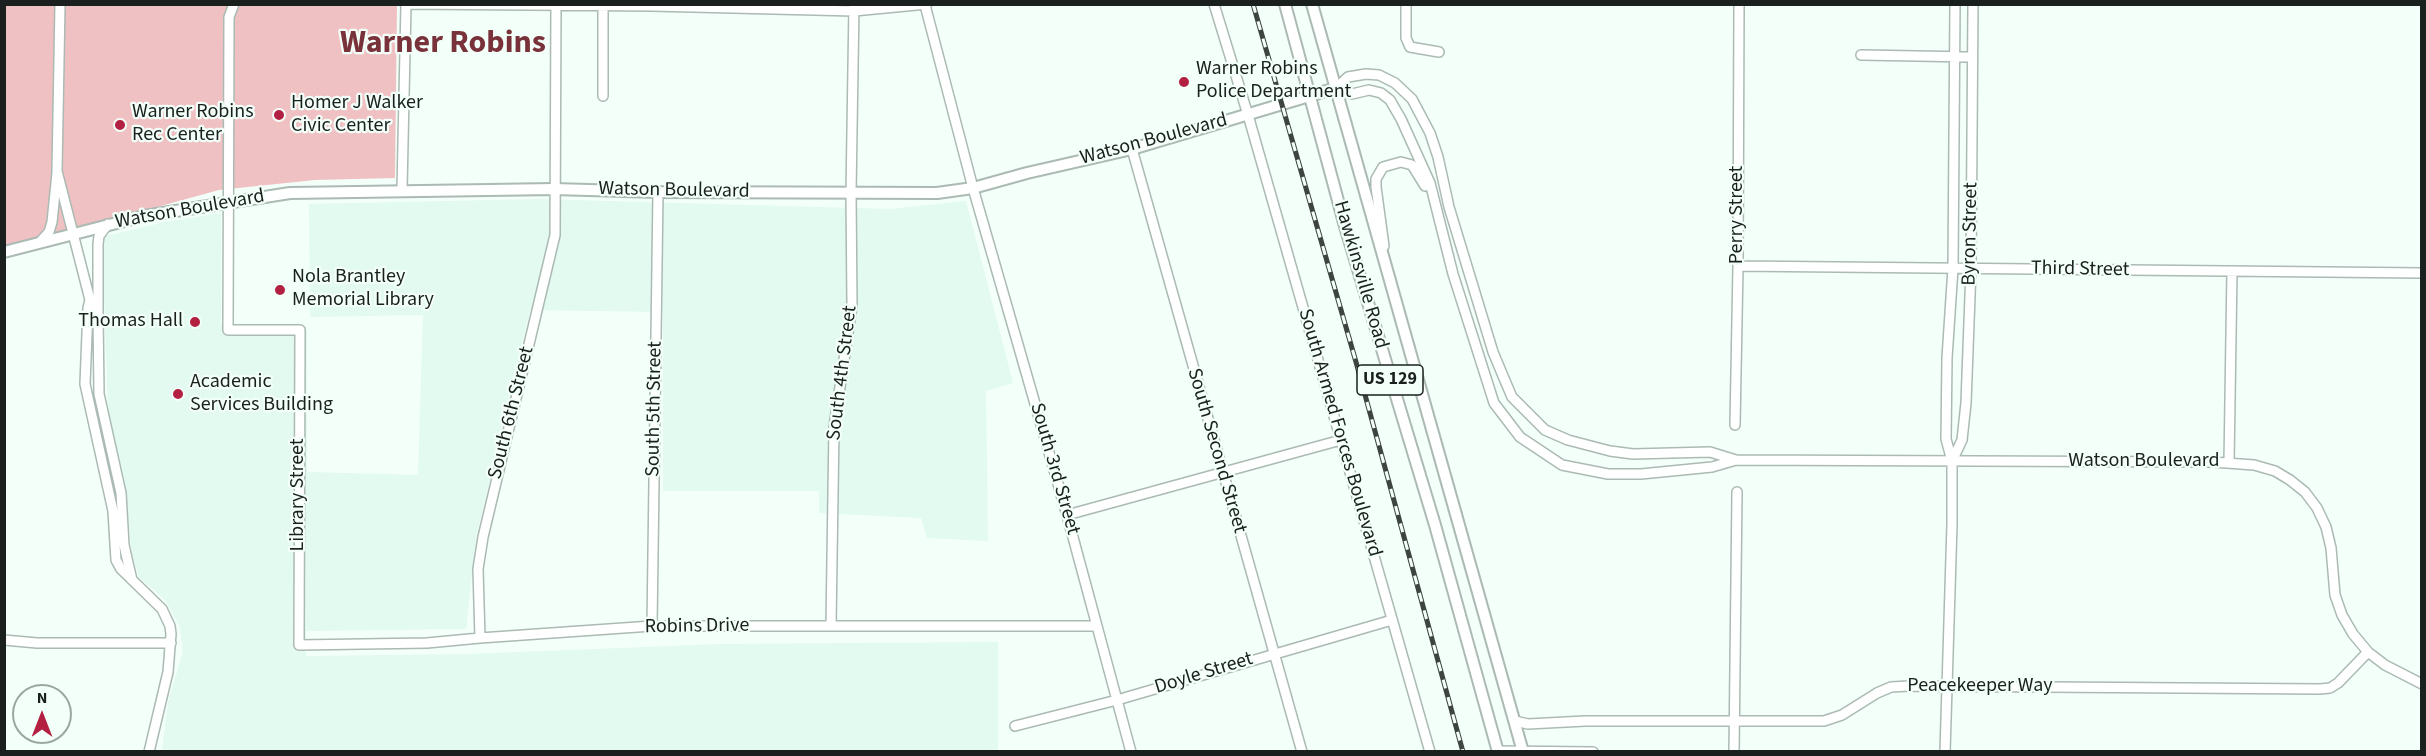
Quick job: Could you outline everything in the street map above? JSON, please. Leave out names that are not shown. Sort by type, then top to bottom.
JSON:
[{"type":"main road","name":"Hawkinsville Road","points":[[1285,4],[1376,333],[1435,525],[1498,751]]},
{"type":"main road","name":"Hawkinsville Road","points":[[1312,4],[1523,751]]},
{"type":"main road","name":"Watson Boulevard","points":[[4,252],[108,224],[228,201],[290,193],[402,189],[554,189],[658,192],[937,193],[973,188],[1027,172],[1132,149],[1336,88]]},
{"type":"street","points":[[40,242],[49,232],[52,222],[57,171],[60,4]]},
{"type":"street","points":[[228,201],[229,17],[234,4]]},
{"type":"street","name":"South Armed Forces Boulevard","points":[[1214,4],[1248,115],[1430,752]]},
{"type":"street","points":[[1406,4],[1406,38],[1410,47],[1438,52]]},
{"type":"street","name":"Perry Street","points":[[1735,425],[1739,4]]},
{"type":"street","name":"Byron Street","points":[[1945,752],[1952,524],[1952,461],[1946,439],[1946,416],[1953,268],[1955,4]]},
{"type":"street","name":"Byron Street","points":[[1952,461],[1962,440],[1966,403],[1971,268],[1973,4]]},
{"type":"street","points":[[402,189],[406,5],[854,8],[926,5]]},
{"type":"street","name":"South 6th Street","points":[[480,638],[478,569],[483,537],[555,235],[556,5]]},
{"type":"street","name":"South 3rd Street","points":[[926,5],[973,188],[1067,515],[1095,626],[1131,752]]},
{"type":"street","points":[[603,6],[603,96]]},
{"type":"street","name":"South 4th Street","points":[[831,626],[834,428],[852,306],[850,193],[854,8]]},
{"type":"street","points":[[1861,55],[1972,57]]},
{"type":"street","name":"Watson Boulevard","points":[[1736,460],[1710,452],[1633,454],[1610,451],[1568,440],[1545,430],[1527,414],[1512,397],[1493,352],[1449,207],[1438,157],[1430,133],[1412,99],[1395,83],[1379,75],[1366,74],[1348,77],[1336,88],[1352,94],[1369,90],[1381,93],[1390,100],[1417,151],[1430,183],[1453,274],[1494,403],[1520,437],[1562,465],[1608,474],[1641,474],[1712,467],[1736,460],[2254,465],[2274,471],[2305,492],[2317,508],[2326,527],[2331,548],[2332,574],[2339,605],[2353,634],[2368,652],[2385,665],[2421,684]]},
{"type":"street","name":"South Second Street","points":[[1132,149],[1302,752]]},
{"type":"street","points":[[1388,271],[1376,187],[1376,178],[1383,167],[1401,162],[1412,165],[1420,175],[1437,213]]},
{"type":"street","points":[[57,171],[90,300],[98,313]]},
{"type":"street","name":"South 5th Street","points":[[652,626],[658,192]]},
{"type":"street","name":"Library Street","points":[[228,201],[228,330],[300,330],[299,645]]},
{"type":"street","points":[[1954,218],[1971,218]]},
{"type":"street","points":[[108,224],[99,236],[98,244],[99,394],[121,493],[124,545],[132,580]]},
{"type":"street","name":"Third Street","points":[[1738,266],[2421,273]]},
{"type":"street","points":[[2229,463],[2232,271]]},
{"type":"street","points":[[90,300],[85,384],[113,511],[116,560],[121,569],[162,609],[170,626],[168,672],[153,725],[149,752]]},
{"type":"street","points":[[1067,515],[1341,440]]},
{"type":"street","points":[[1734,752],[1737,492]]},
{"type":"street","name":"Doyle Street","points":[[1016,726],[1117,700],[1392,620]]},
{"type":"street","name":"Robins Drive","points":[[299,645],[427,643],[652,626],[1095,626]]},
{"type":"street","points":[[4,640],[37,643],[171,643]]},
{"type":"street","name":"Peacekeeper Way","points":[[1515,721],[1528,724],[1585,721],[1734,723],[1824,721],[1842,715],[1864,699],[1891,687],[2319,689],[2330,688],[2338,683],[2368,652]]},
{"type":"street","points":[[1498,751],[1593,752]]},
{"type":"shaded area","points":[[5,5],[397,5],[395,178],[315,180],[219,190],[5,249]]},
{"type":"shaded area","points":[[537,199],[890,209],[966,201],[1013,383],[986,391],[988,541],[927,538],[921,518],[819,513],[819,491],[663,491],[663,312],[530,310],[476,537],[466,629],[306,631],[306,656],[470,654],[721,644],[998,642],[998,751],[162,751],[168,702],[183,652],[180,627],[165,600],[139,577],[131,548],[125,481],[108,411],[102,237],[165,222],[221,213],[221,324],[307,327],[307,472],[418,475],[423,315],[310,317],[309,204]]},
{"type":"railway","points":[[1253,4],[1356,362],[1463,752]]},
{"type":"place","name":"Warner Robins Police Department","points":[[1184,82]]},
{"type":"place","name":"Homer J Walker Civic Center","points":[[279,115]]},
{"type":"place","name":"Warner Robins Rec Center","points":[[120,125]]},
{"type":"place","name":"Nola Brantley Memorial Library","points":[[280,290]]},
{"type":"place","name":"Thomas Hall","points":[[195,322]]},
{"type":"place","name":"Academic Services Building","points":[[178,394]]},
{"type":"district","name":"Warner Robins","points":[[443,45]]}]
